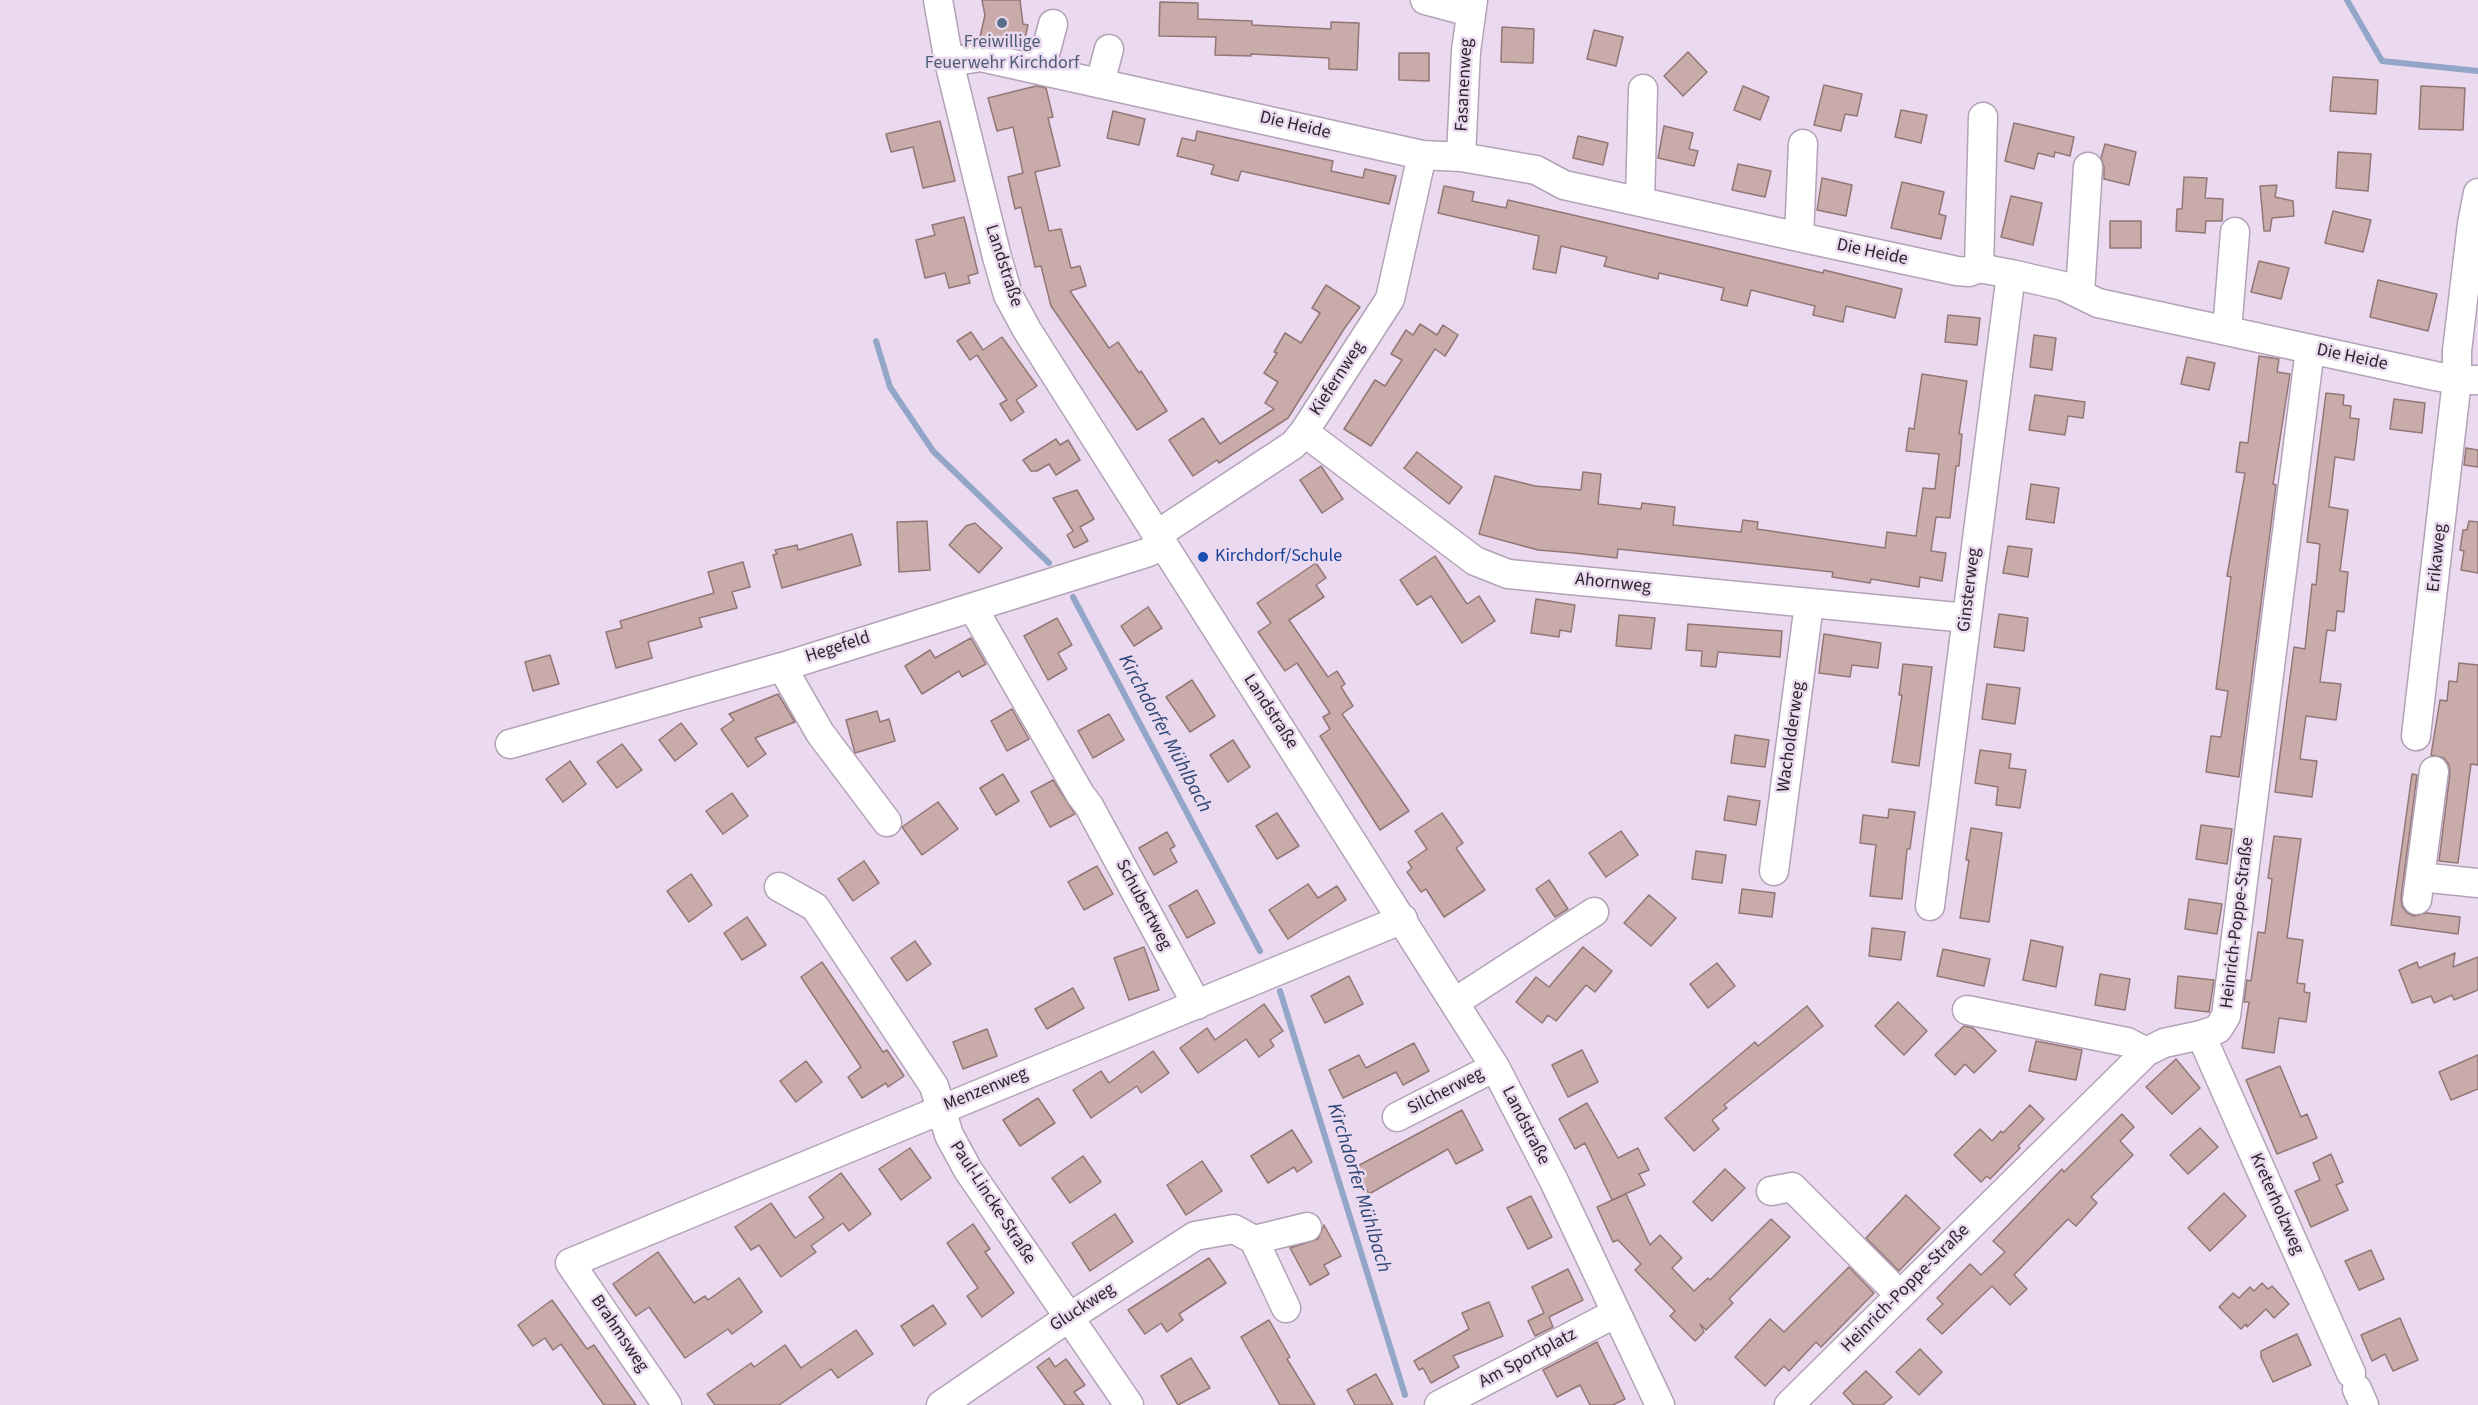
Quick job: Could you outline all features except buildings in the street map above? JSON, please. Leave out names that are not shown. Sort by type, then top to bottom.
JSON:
[{"type":"street","name":"Landstraße","points":[[938,0],[949,62],[1008,295],[1027,330],[1495,1067],[1555,1183],[1659,1405]]},
{"type":"street","name":"Fasanenweg","points":[[1425,0],[1472,6],[1466,51],[1461,157]]},
{"type":"street","points":[[1041,69],[1053,24]]},
{"type":"street","points":[[1100,83],[1109,49]]},
{"type":"street","name":"Die Heide","points":[[949,62],[981,57],[1422,155],[1461,157],[1536,170],[1564,185],[1957,271],[1969,272],[1979,268],[2011,274],[2063,286],[2098,303],[2310,349],[2468,380]]},
{"type":"street","points":[[1640,201],[1643,89]]},
{"type":"street","points":[[1979,268],[1983,117]]},
{"type":"street","points":[[1799,237],[1803,144]]},
{"type":"street","name":"Kiefernweg","points":[[1161,539],[1293,445],[1304,432],[1390,299],[1422,155]]},
{"type":"street","points":[[2080,293],[2088,167]]},
{"type":"street","name":"Erikaweg","points":[[2416,736],[2468,380],[2457,351],[2472,224],[2478,193]]},
{"type":"street","points":[[2227,331],[2235,232]]},
{"type":"street","name":"Ginsterweg","points":[[1930,906],[2011,274]]},
{"type":"street","name":"Heinrich-Poppe-Straße","points":[[1789,1405],[2146,1052],[2164,1043],[2218,1029],[2226,1016],[2310,349]]},
{"type":"street","name":"Ahornweg","points":[[1304,432],[1475,561],[1508,574],[1967,618]]},
{"type":"street","name":"Hegefeld","points":[[510,744],[782,667],[873,636],[973,608],[1146,553],[1161,539]]},
{"type":"street","name":"Wacholderweg","points":[[1774,871],[1809,604]]},
{"type":"street","name":"Schubertweg","points":[[973,608],[1089,806],[1197,1005]]},
{"type":"street","points":[[782,667],[820,733],[887,822]]},
{"type":"street","points":[[2434,771],[2419,889],[2478,883]]},
{"type":"street","name":"Paul-Lincke-Straße","points":[[779,887],[815,907],[934,1086],[949,1136],[968,1170],[1129,1405]]},
{"type":"street","points":[[1455,1002],[1594,912]]},
{"type":"street","name":"Menzenweg","points":[[570,1263],[941,1108],[1403,920]]},
{"type":"street","points":[[1967,1010],[2127,1042],[2146,1052]]},
{"type":"street","name":"Kreterholzweg","points":[[2201,1035],[2358,1389]]},
{"type":"street","name":"Silcherweg","points":[[1397,1117],[1495,1067]]},
{"type":"street","points":[[1771,1191],[1792,1186],[1900,1295]]},
{"type":"street","name":"Gluckweg","points":[[941,1405],[1068,1318],[1195,1236],[1244,1235],[1307,1227]]},
{"type":"street","points":[[1244,1235],[1286,1308]]},
{"type":"street","name":"Brahmsweg","points":[[570,1263],[667,1405]]},
{"type":"street","name":"Am Sportplatz","points":[[1439,1405],[1616,1313]]},
{"type":"waterway","points":[[2347,0],[2382,61],[2478,71]]},
{"type":"waterway","name":"Kirchdorfer Mühlbach","points":[[876,341],[890,387],[933,451],[1049,563]]},
{"type":"waterway","name":"Kirchdorfer Mühlbach","points":[[1073,597],[1260,951]]},
{"type":"waterway","name":"Kirchdorfer Mühlbach","points":[[1280,991],[1405,1395]]},
{"type":"place","name":"Freiwillige Feuerwehr Kirchdorf","points":[[1002,23]]},
{"type":"place","name":"Kirchdorf/Schule","points":[[1203,557]]}]
